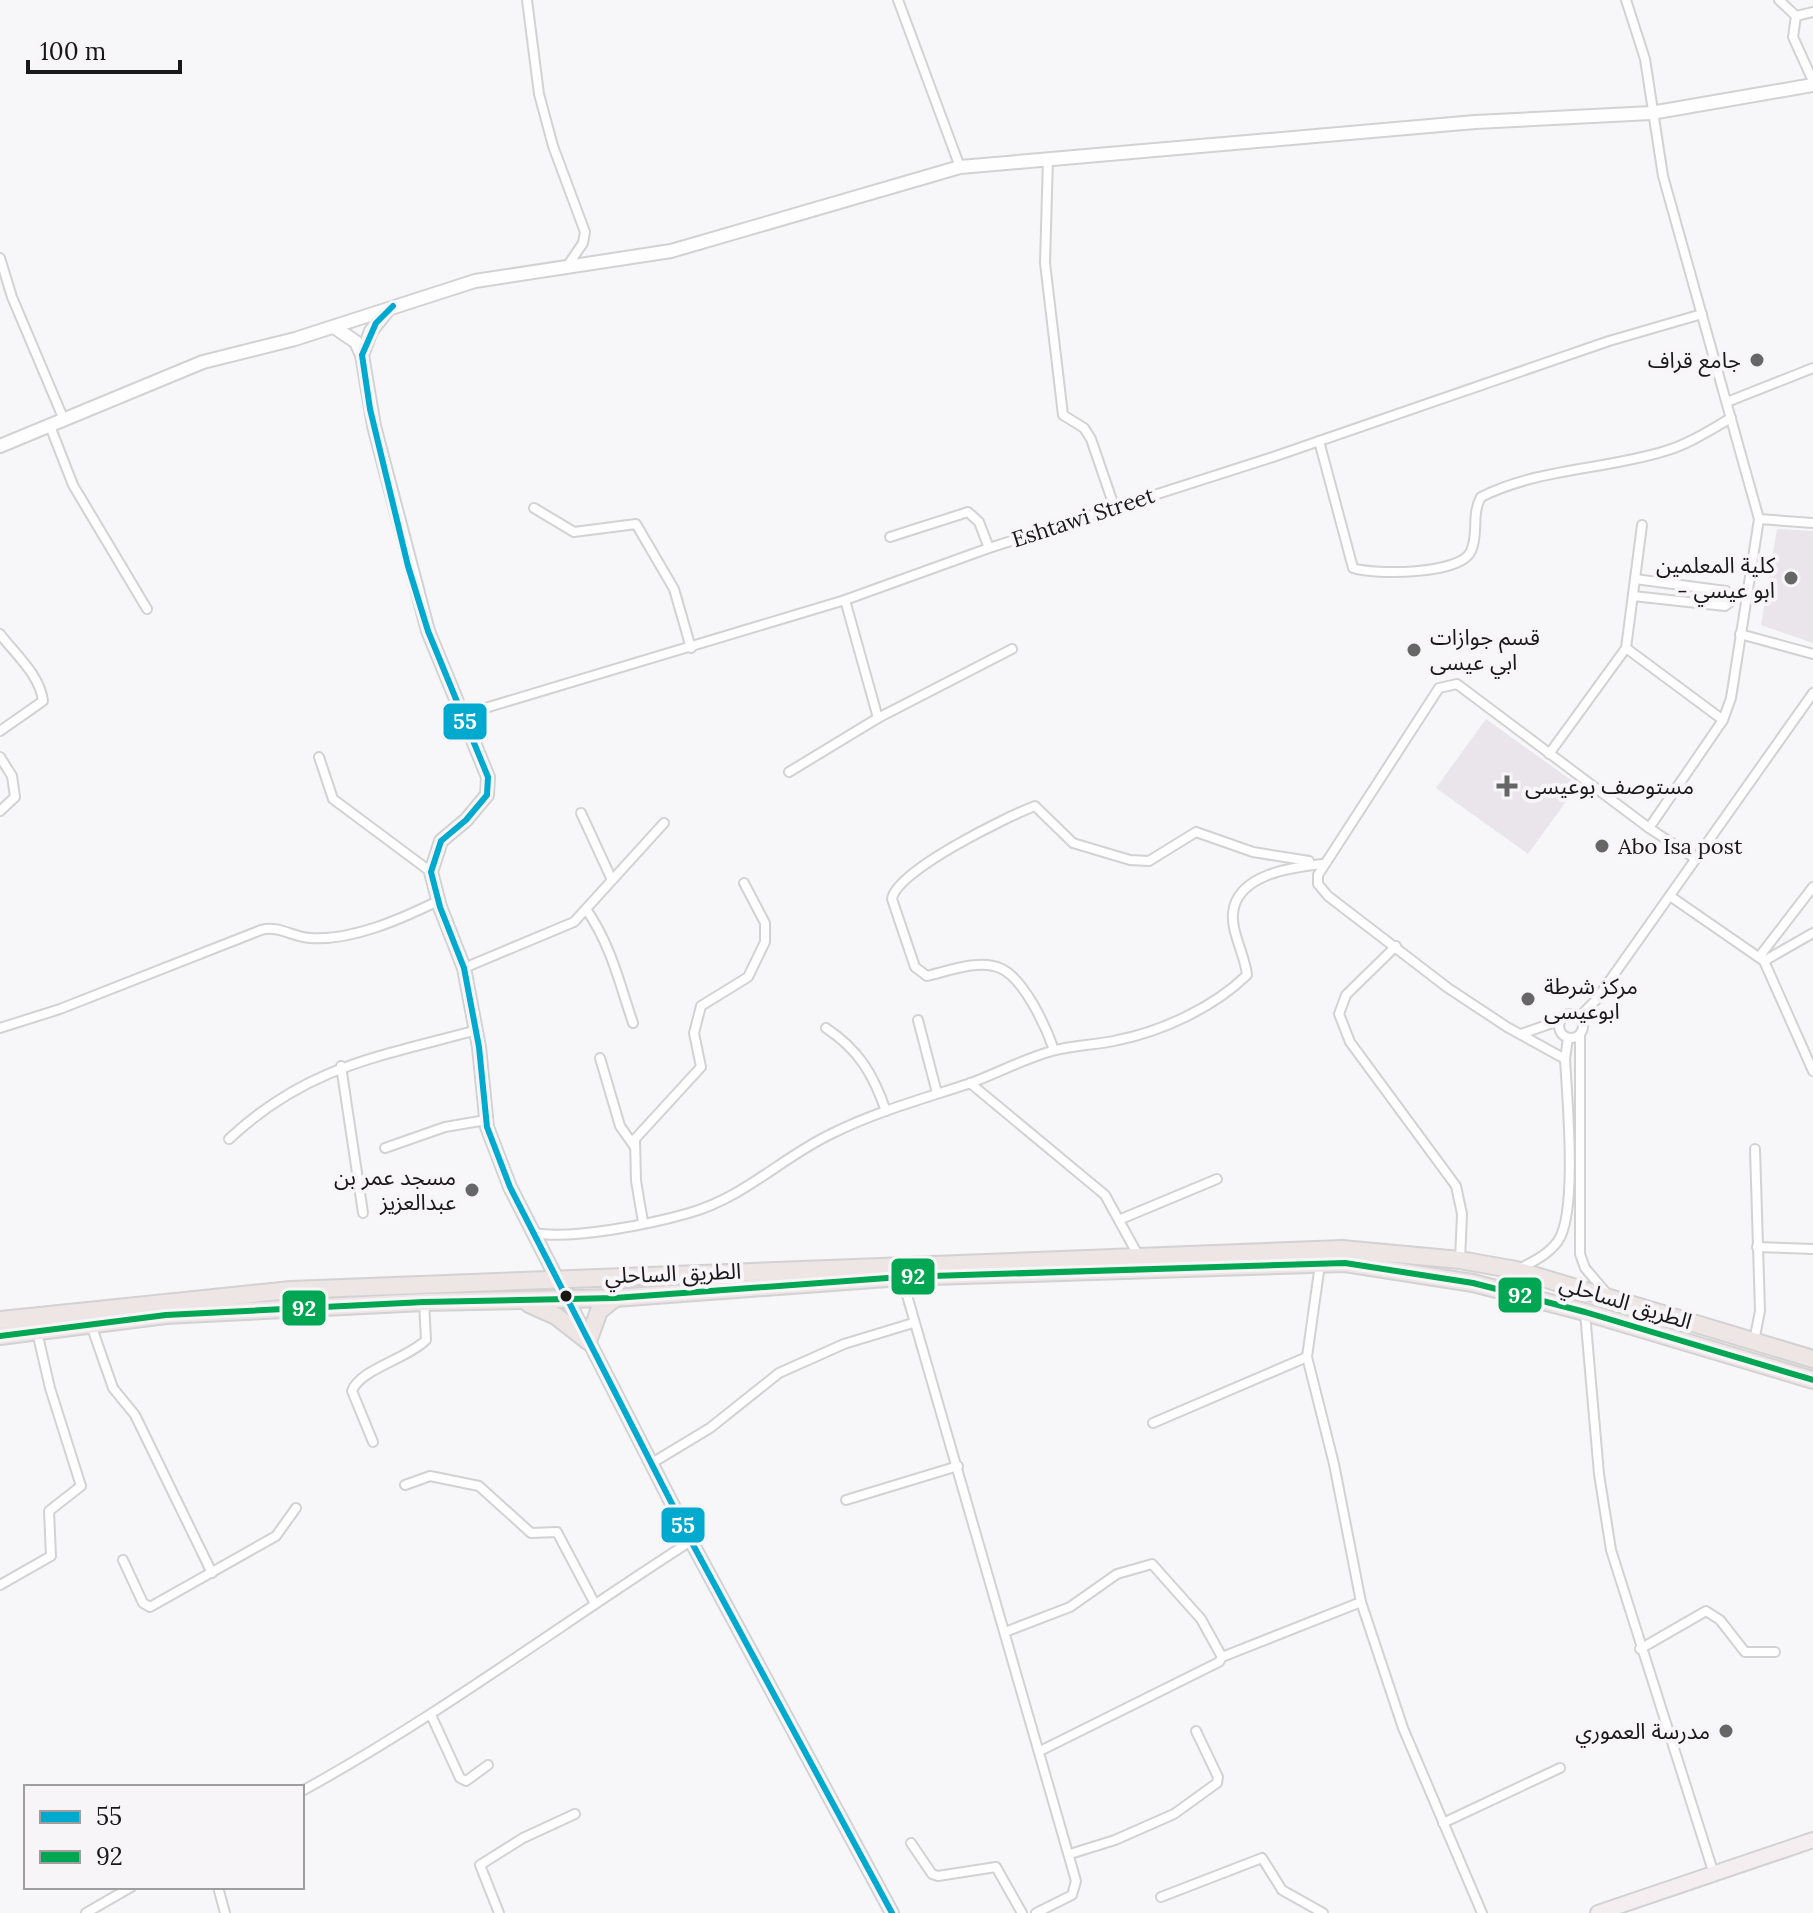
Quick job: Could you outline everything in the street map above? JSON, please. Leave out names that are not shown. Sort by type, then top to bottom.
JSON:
[{"type":"highway","name":"الطريق الساحلي","points":[[0,1320],[291,1290],[556,1277],[1342,1249],[1460,1260],[1516,1270],[1813,1359]]},
{"type":"highway","name":"الطريق الساحلي","points":[[0,1336],[166,1315],[424,1302],[615,1298],[901,1277],[1345,1263],[1473,1283],[1585,1312],[1813,1380]]},
{"type":"highway","points":[[519,1302],[556,1316],[588,1341],[593,1320],[615,1298]]},
{"type":"main road","points":[[1598,1913],[1624,1908],[1713,1871],[1813,1840]]},
{"type":"street","points":[[527,0],[539,94],[553,146],[585,232],[583,243],[568,265]]},
{"type":"street","points":[[898,0],[919,66],[960,167]]},
{"type":"street","points":[[1626,0],[1645,59],[1663,176],[1759,519],[1731,698],[1723,720],[1649,828]]},
{"type":"street","points":[[1779,0],[1796,16]]},
{"type":"street","points":[[1796,16],[1813,12]]},
{"type":"street","points":[[0,446],[203,362],[334,327],[475,281],[671,251],[960,167],[1475,122],[1651,113],[1813,83],[1793,37],[1796,16]]},
{"type":"street","points":[[1048,158],[1045,263],[1063,415],[1084,428],[1091,439],[1114,506]]},
{"type":"street","points":[[0,258],[20,320],[64,420]]},
{"type":"street","points":[[362,355],[376,323],[393,306]]},
{"type":"street","name":"Eshtawi Street","points":[[462,715],[845,600],[1114,506],[1319,441],[1609,341],[1702,314]]},
{"type":"street","points":[[334,327],[356,342],[362,355],[374,426],[408,566],[428,631],[484,764],[487,795],[466,820],[441,841],[431,872],[438,901],[464,968],[477,1030],[486,1120],[495,1154],[691,1541],[892,1913]]},
{"type":"street","points":[[1727,402],[1813,368]]},
{"type":"street","points":[[1319,441],[1353,568],[1420,573],[1460,563],[1469,556],[1474,538],[1475,505],[1481,497],[1497,489],[1567,469],[1662,452],[1685,444],[1731,418]]},
{"type":"street","points":[[50,426],[78,495],[147,609]]},
{"type":"street","points":[[534,508],[574,532],[636,524],[648,539],[674,589],[691,648]]},
{"type":"street","points":[[890,537],[968,512],[979,522],[989,548]]},
{"type":"street","points":[[1759,519],[1813,523]]},
{"type":"street","points":[[1549,754],[1626,648],[1642,525]]},
{"type":"street","points":[[1633,596],[1725,606],[1729,603],[1726,591],[1635,579]]},
{"type":"street","points":[[845,600],[878,718]]},
{"type":"street","points":[[1740,634],[1813,654]]},
{"type":"street","points":[[0,731],[43,701],[40,688],[28,668],[1,637]]},
{"type":"street","points":[[1626,648],[1723,720]]},
{"type":"street","points":[[789,772],[878,718],[1012,649]]},
{"type":"street","points":[[1565,1059],[1448,988],[1328,896],[1318,884],[1322,864],[1439,688],[1447,683],[1457,684],[1649,828],[1696,859]]},
{"type":"street","points":[[1579,1017],[1596,1000],[1813,693]]},
{"type":"street","points":[[0,757],[12,776],[15,797],[0,811]]},
{"type":"street","points":[[319,757],[333,799],[431,872]]},
{"type":"street","points":[[1054,1050],[1038,1011],[1011,975],[1000,967],[955,969],[927,976],[915,967],[892,899],[893,889],[963,840],[1035,806],[1073,843],[1130,860],[1149,861],[1196,832],[1253,852],[1322,864]]},
{"type":"street","points":[[581,813],[612,880]]},
{"type":"street","points":[[464,968],[574,922],[664,823]]},
{"type":"street","points":[[534,1233],[578,1234],[689,1213],[743,1191],[800,1150],[886,1111],[1054,1050],[1116,1041],[1166,1026],[1235,986],[1247,975],[1233,913],[1237,900],[1255,882],[1285,867],[1322,864]]},
{"type":"street","points":[[634,1147],[641,1128],[701,1067],[694,1033],[701,1006],[748,977],[765,942],[765,923],[744,883]]},
{"type":"street","points":[[1762,959],[1813,887]]},
{"type":"street","points":[[1670,896],[1762,959],[1813,1071]]},
{"type":"street","points":[[0,1028],[60,1009],[261,930],[275,928],[319,938],[374,927],[438,901]]},
{"type":"street","points":[[586,909],[604,935],[615,961],[633,1023]]},
{"type":"street","points":[[1762,959],[1813,933]]},
{"type":"street","points":[[1396,946],[1346,995],[1339,1014],[1350,1042],[1456,1186],[1462,1214],[1460,1260]]},
{"type":"street","points":[[1521,1034],[1570,1015],[1579,1017]]},
{"type":"street","points":[[1579,1017],[1583,1027],[1580,1035],[1580,1254],[1585,1268],[1609,1296]]},
{"type":"street","points":[[918,1020],[937,1093]]},
{"type":"street","points":[[1516,1270],[1547,1253],[1565,1225],[1569,1189],[1566,1036],[1561,1020]]},
{"type":"street","points":[[826,1028],[851,1044],[873,1075],[886,1111]]},
{"type":"street","points":[[229,1139],[257,1114],[341,1066],[477,1030]]},
{"type":"street","points":[[1545,1047],[1566,1036],[1580,1035]]},
{"type":"street","points":[[600,1058],[620,1126],[634,1147],[643,1222]]},
{"type":"street","points":[[341,1066],[363,1213]]},
{"type":"street","points":[[970,1083],[1105,1195],[1121,1219],[1138,1255]]},
{"type":"street","points":[[385,1148],[445,1127],[486,1120]]},
{"type":"street","points":[[1754,1341],[1760,1311],[1755,1149]]},
{"type":"street","points":[[1121,1219],[1217,1179]]},
{"type":"street","points":[[1757,1247],[1813,1249]]},
{"type":"street","points":[[1320,1263],[1307,1357],[1334,1464],[1361,1602],[1403,1728],[1482,1913]]},
{"type":"street","points":[[901,1277],[1070,1854],[1074,1893],[1036,1913]]},
{"type":"street","points":[[373,1442],[352,1391],[358,1380],[412,1352],[426,1340],[424,1302]]},
{"type":"street","points":[[1585,1312],[1599,1474],[1611,1550],[1713,1871]]},
{"type":"street","points":[[652,1463],[710,1428],[779,1373],[831,1348],[913,1323]]},
{"type":"street","points":[[91,1324],[113,1388],[135,1415],[212,1573]]},
{"type":"street","points":[[0,1585],[51,1556],[49,1511],[81,1486],[50,1388],[37,1331]]},
{"type":"street","points":[[1153,1423],[1307,1357]]},
{"type":"street","points":[[846,1500],[958,1466]]},
{"type":"street","points":[[405,1485],[430,1476],[479,1486],[531,1533],[562,1535],[594,1602]]},
{"type":"street","points":[[123,1560],[143,1603],[150,1607],[276,1536],[296,1508]]},
{"type":"street","points":[[304,1790],[431,1715],[594,1602],[691,1541]]},
{"type":"street","points":[[1005,1632],[1070,1607],[1117,1574],[1152,1564],[1201,1619],[1222,1657]]},
{"type":"street","points":[[1040,1751],[1219,1662],[1222,1657],[1361,1602]]},
{"type":"street","points":[[1640,1649],[1706,1611],[1720,1620],[1745,1652],[1775,1652]]},
{"type":"street","points":[[431,1715],[460,1778],[466,1781],[488,1765]]},
{"type":"street","points":[[1070,1854],[1115,1840],[1174,1814],[1217,1783],[1218,1777],[1196,1731]]},
{"type":"street","points":[[1443,1823],[1560,1768]]},
{"type":"street","points":[[499,1913],[480,1865],[523,1838],[575,1814]]},
{"type":"street","points":[[911,1843],[932,1874],[938,1876],[996,1867],[1022,1913]]},
{"type":"street","points":[[1161,1897],[1262,1858],[1282,1890],[1323,1913]]},
{"type":"street","points":[[86,1913],[128,1889]]},
{"type":"street","points":[[219,1889],[225,1913]]},
{"type":"shaded area","name":"كلية المعلمين - ابو عيسي","points":[[1777,529],[1813,531],[1813,643],[1761,625]]},
{"type":"shaded area","name":"مستوصف بوعيسى","points":[[1486,719],[1578,785],[1528,854],[1436,788]]},
{"type":"transit line","name":"55","points":[[393,306],[376,323],[362,355],[370,409],[408,566],[428,631],[488,777],[487,795],[466,820],[441,841],[431,872],[440,907],[464,968],[479,1047],[487,1127],[510,1187],[691,1541],[892,1913]]},
{"type":"transit line","name":"92","points":[[0,1336],[166,1315],[424,1302],[615,1298],[901,1277],[1345,1263],[1473,1283],[1585,1312],[1813,1380]]},
{"type":"place","name":"جامع قراف","points":[[1757,360]]},
{"type":"place","name":"كلية المعلمين - ابو عيسي","points":[[1791,578]]},
{"type":"place","name":"قسم جوازات ابي عيسى","points":[[1414,650]]},
{"type":"place","name":"مستوصف بوعيسى","points":[[1507,786]]},
{"type":"place","name":"Abo Isa post","points":[[1602,846]]},
{"type":"place","name":"مركز شرطة ابوعيسى","points":[[1528,999]]},
{"type":"place","name":"مسجد عمر بن عبدالعزيز","points":[[472,1190]]},
{"type":"place","name":"مدرسة العموري","points":[[1726,1731]]}]
